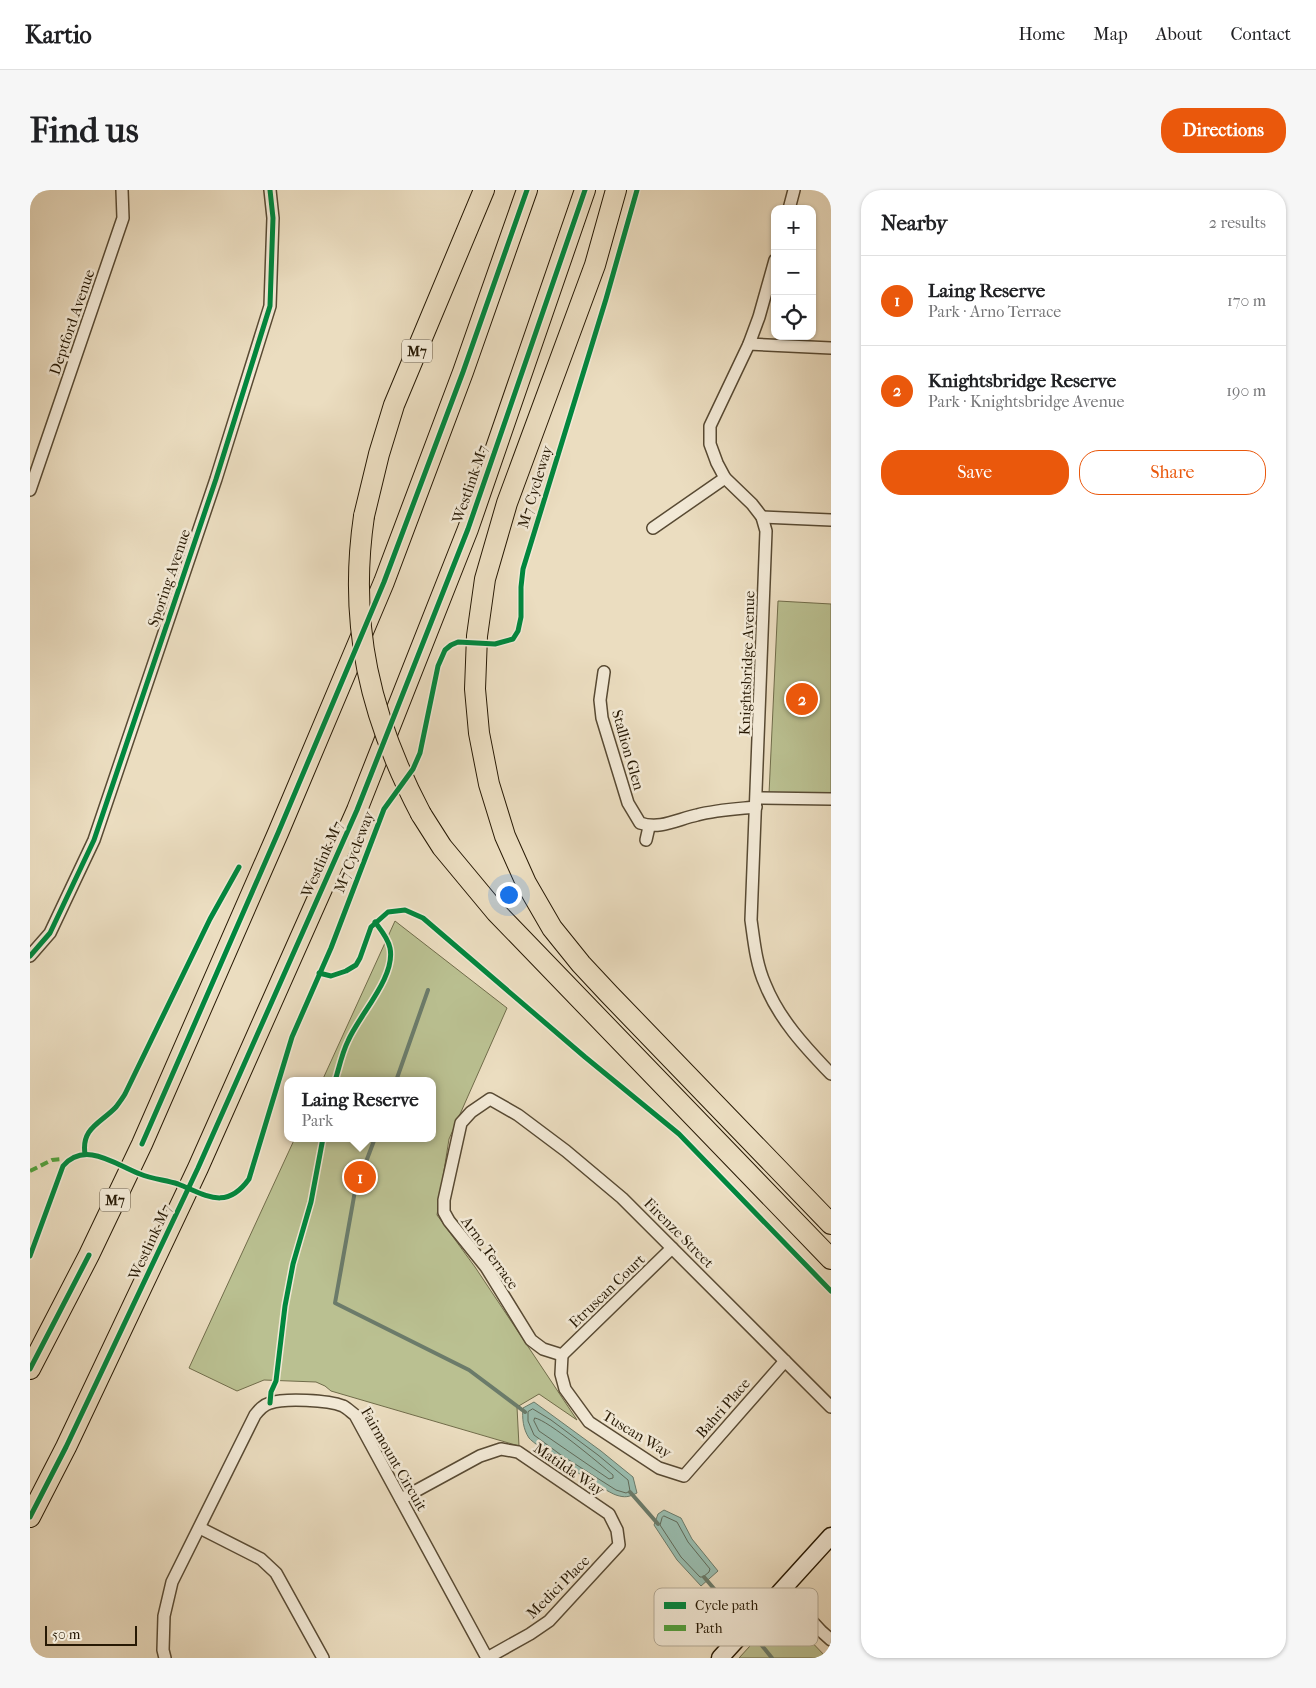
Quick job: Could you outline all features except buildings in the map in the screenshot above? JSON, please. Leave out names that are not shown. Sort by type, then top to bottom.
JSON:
[{"type":"highway","name":"M7","points":[[484,190],[394,405],[378,454],[364,516],[358,564],[359,603],[363,645],[375,705],[394,758],[421,814],[442,846],[496,912],[831,1259]]},
{"type":"highway","name":"M7","points":[[30,1369],[142,1144],[278,833],[384,582],[463,372],[527,190]]},
{"type":"highway","name":"Westlink M7","points":[[30,1517],[66,1447],[198,1168],[368,783],[468,529],[585,190]]},
{"type":"highway","points":[[616,190],[595,265],[507,503],[485,579],[477,636],[475,689],[479,733],[489,784],[505,836],[526,883],[552,928],[581,964],[609,994],[831,1224]]},
{"type":"street","name":"Deptford Avenue","points":[[30,490],[123,218],[122,190]]},
{"type":"street","name":"Sporing Avenue","points":[[30,956],[50,933],[94,840],[216,479],[270,306],[272,218],[270,190]]},
{"type":"street","points":[[790,205],[794,190]]},
{"type":"street","points":[[771,274],[749,344],[710,426],[710,444],[725,478],[752,504],[762,517],[831,520]]},
{"type":"street","points":[[749,344],[831,348]]},
{"type":"street","points":[[653,528],[725,478]]},
{"type":"street","name":"Knightsbridge Avenue","points":[[762,517],[766,532],[766,547],[751,920],[756,953],[764,984],[782,1018],[805,1047],[831,1074]]},
{"type":"street","name":"Stallion Glen","points":[[604,672],[600,700],[602,718],[628,803],[640,824],[650,827]]},
{"type":"street","points":[[646,840],[650,827],[698,814],[756,802],[831,799]]},
{"type":"street","name":"Firenze Street","points":[[490,1099],[518,1115],[622,1198],[831,1407]]},
{"type":"street","name":"Arno Terrace","points":[[490,1099],[471,1112],[461,1123],[444,1200],[444,1212],[486,1267],[531,1340],[543,1349],[562,1356]]},
{"type":"street","name":"Etruscan Court","points":[[562,1356],[672,1248]]},
{"type":"street","name":"Tuscan Way","points":[[562,1356],[561,1374],[565,1389],[589,1422],[659,1468],[684,1476]]},
{"type":"street","name":"Bahri Place","points":[[684,1476],[785,1361]]},
{"type":"street","name":"Fairmount Circuit","points":[[165,1658],[163,1650],[164,1616],[172,1582],[255,1416],[262,1407],[287,1401],[330,1402],[345,1406],[355,1415],[487,1658]]},
{"type":"street","name":"Matilda Way","points":[[401,1499],[480,1456],[501,1449],[518,1452],[609,1514],[617,1530],[619,1545]]},
{"type":"street","points":[[200,1528],[261,1559],[276,1574],[323,1658]]},
{"type":"street","points":[[785,1588],[831,1536]]},
{"type":"street","name":"Medici Place","points":[[487,1658],[549,1621],[619,1545]]},
{"type":"street","points":[[818,1629],[831,1640]]},
{"type":"street","points":[[720,1658],[731,1646]]},
{"type":"green space","points":[[778,601],[831,604],[831,794],[769,794]]},
{"type":"green space","points":[[395,921],[507,1008],[449,1139],[437,1215],[475,1267],[577,1420],[539,1394],[517,1407],[519,1446],[331,1391],[316,1382],[264,1380],[237,1391],[189,1368],[293,1142],[436,1142],[436,1077],[324,1077]]},
{"type":"green space","points":[[750,1646],[816,1646],[827,1658],[739,1658]]},
{"type":"water","points":[[534,1402],[633,1477],[637,1493],[624,1497],[610,1492],[571,1468],[529,1438],[523,1423],[523,1408]]},
{"type":"water","points":[[664,1510],[681,1518],[692,1539],[718,1571],[701,1586],[677,1560],[654,1525],[658,1514]]},
{"type":"waterway","points":[[397,1077],[428,990]]},
{"type":"waterway","points":[[373,1142],[355,1191],[335,1303],[469,1370],[525,1412]]},
{"type":"waterway","points":[[630,1492],[658,1524]]},
{"type":"waterway","points":[[704,1577],[713,1588]]},
{"type":"waterway","points":[[762,1646],[772,1658]]},
{"type":"marked path","points":[[30,1171],[52,1160],[62,1159]]},
{"type":"cycle path","points":[[30,956],[50,933],[94,840],[216,479],[270,306],[273,218],[270,190]]},
{"type":"cycle path","points":[[142,1144],[278,833],[384,582],[463,372],[527,190]]},
{"type":"cycle path","name":"M7 Cycleway","points":[[30,1517],[66,1447],[198,1168],[357,810],[468,529],[585,190]]},
{"type":"cycle path","name":"M7 Cycleway","points":[[30,1256],[63,1166],[81,1155],[101,1157],[145,1176],[178,1184],[215,1198],[224,1198],[232,1195],[249,1179],[292,1037],[331,948],[384,809],[413,769],[420,753],[438,666],[445,650],[458,642],[495,644],[513,639],[518,631],[521,617],[523,569],[606,299],[637,190]]},
{"type":"cycle path","points":[[85,1154],[86,1138],[89,1132],[116,1107],[125,1094],[210,919],[239,867]]},
{"type":"cycle path","points":[[319,973],[331,976],[356,965],[371,927],[388,912],[405,910],[423,918],[585,1057],[679,1134],[831,1291]]},
{"type":"cycle path","points":[[336,1077],[348,1041],[388,971],[390,959],[389,944],[375,922]]},
{"type":"cycle path","points":[[270,1403],[271,1392],[276,1381],[285,1306],[293,1264],[311,1202],[322,1142]]},
{"type":"cycle path","points":[[30,1369],[89,1255]]},
{"type":"place","name":"Knightsbridge Reserve","points":[[802,699]]},
{"type":"place","name":"Laing Reserve","points":[[360,1177]]}]
